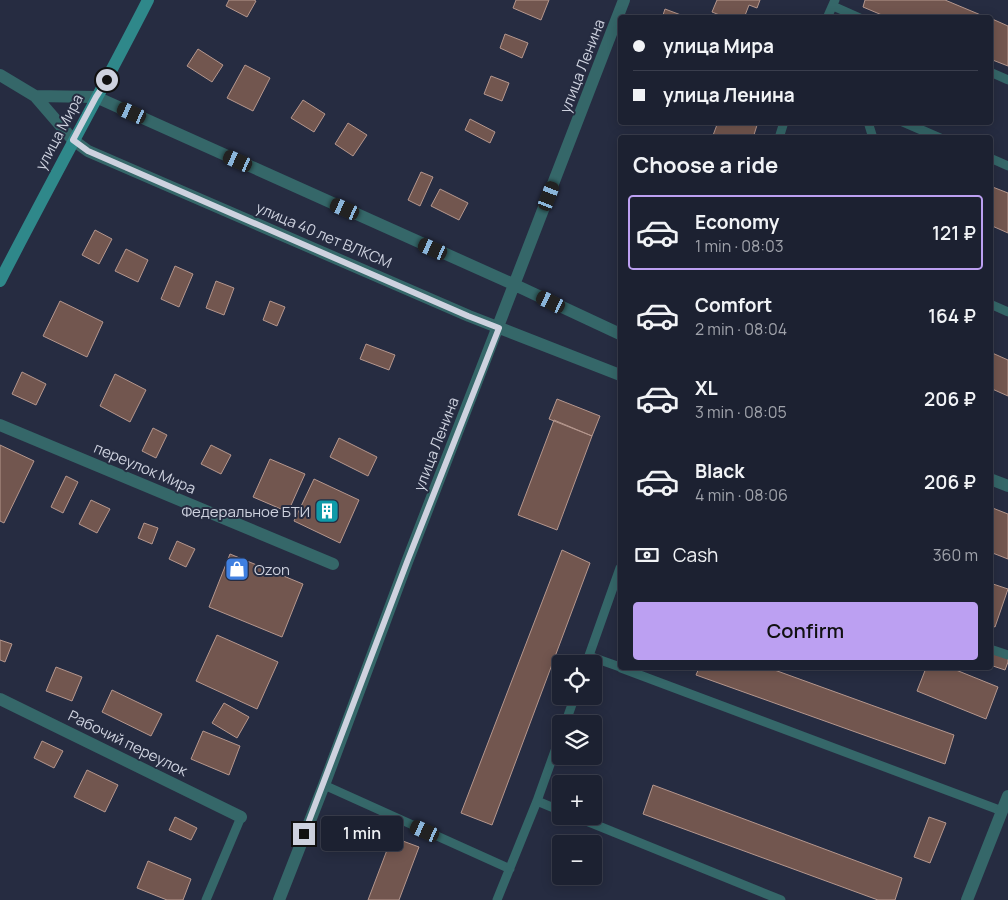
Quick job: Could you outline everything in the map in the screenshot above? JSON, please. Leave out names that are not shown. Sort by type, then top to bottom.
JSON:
[{"type":"main road","name":"улица Мира","points":[[0,281],[148,0]]},
{"type":"street","name":"улица Ленина","points":[[618,15],[624,0]]},
{"type":"street","name":"улица Ленина","points":[[279,900],[618,16]]},
{"type":"street","name":"улица 40 лет ВЛКСМ","points":[[0,75],[35,96],[73,140],[88,151],[468,316],[618,374]]},
{"type":"street","name":"улица 40 лет ВЛКСМ","points":[[35,96],[96,97],[515,284],[618,333]]},
{"type":"street","name":"переулок Мира","points":[[0,425],[333,564]]},
{"type":"street","points":[[993,480],[1008,486]]},
{"type":"street","name":"Рабочий переулок","points":[[0,699],[241,817]]},
{"type":"street","points":[[967,900],[1008,796]]},
{"type":"lane","points":[[828,15],[834,3],[855,15]]},
{"type":"lane","points":[[993,73],[1008,80]]},
{"type":"lane","points":[[910,125],[933,135]]},
{"type":"lane","points":[[993,159],[1008,166]]},
{"type":"lane","points":[[993,305],[1008,312]]},
{"type":"lane","points":[[590,655],[618,574]]},
{"type":"lane","points":[[993,650],[1008,655]]},
{"type":"lane","points":[[602,663],[618,667]]},
{"type":"lane","points":[[628,670],[1002,811]]},
{"type":"lane","points":[[497,900],[552,759]]},
{"type":"lane","points":[[324,785],[510,869]]},
{"type":"lane","points":[[537,801],[552,807]]},
{"type":"lane","points":[[206,900],[241,817]]},
{"type":"lane","points":[[596,825],[782,900]]},
{"type":"building","points":[[229,0],[256,1],[247,17],[226,6]]},
{"type":"building","points":[[516,0],[549,0],[541,20],[513,8]]},
{"type":"building","points":[[717,0],[760,0],[757,8],[749,5],[745,15],[720,15],[712,12]]},
{"type":"building","points":[[865,0],[945,0],[981,15],[882,15],[863,7]]},
{"type":"building","points":[[665,9],[681,15],[663,15]]},
{"type":"building","points":[[993,19],[1008,26],[1008,66],[993,60]]},
{"type":"building","points":[[505,34],[528,43],[522,58],[500,48]]},
{"type":"building","points":[[198,49],[223,65],[212,82],[187,66]]},
{"type":"building","points":[[245,65],[270,78],[253,111],[227,98]]},
{"type":"building","points":[[491,76],[509,83],[502,101],[484,94]]},
{"type":"building","points":[[303,100],[325,114],[314,132],[291,118]]},
{"type":"building","points":[[470,119],[495,132],[490,143],[465,130]]},
{"type":"building","points":[[348,123],[367,135],[353,156],[335,144]]},
{"type":"building","points":[[717,125],[757,125],[754,135],[713,135]]},
{"type":"building","points":[[421,172],[433,177],[420,206],[408,200]]},
{"type":"building","points":[[993,187],[1008,193],[1008,233],[993,226]]},
{"type":"building","points":[[440,189],[468,203],[459,220],[431,206]]},
{"type":"building","points":[[95,230],[112,239],[99,264],[82,255]]},
{"type":"building","points":[[126,249],[148,260],[138,282],[115,271]]},
{"type":"building","points":[[175,266],[193,274],[179,307],[161,299]]},
{"type":"building","points":[[216,281],[234,288],[224,315],[206,308]]},
{"type":"building","points":[[60,301],[103,322],[87,357],[43,336]]},
{"type":"building","points":[[270,301],[285,307],[277,326],[263,320]]},
{"type":"building","points":[[366,344],[395,355],[389,370],[360,359]]},
{"type":"building","points":[[993,353],[1008,360],[1008,396],[993,389]]},
{"type":"building","points":[[22,372],[46,384],[36,405],[12,394]]},
{"type":"building","points":[[115,374],[146,390],[130,422],[100,406]]},
{"type":"building","points":[[557,399],[600,416],[592,436],[549,419]]},
{"type":"building","points":[[554,420],[592,436],[557,530],[518,515]]},
{"type":"building","points":[[153,428],[167,435],[156,458],[142,451]]},
{"type":"building","points":[[339,438],[377,457],[368,476],[330,457]]},
{"type":"building","points":[[0,445],[34,461],[4,523],[0,521]]},
{"type":"building","points":[[211,445],[231,455],[221,474],[201,464]]},
{"type":"building","points":[[270,459],[305,474],[288,512],[253,497]]},
{"type":"building","points":[[66,476],[78,482],[63,513],[51,507]]},
{"type":"building","name":"Федеральное БТИ","points":[[314,479],[359,500],[340,543],[294,521]]},
{"type":"building","points":[[91,500],[110,509],[97,533],[79,524]]},
{"type":"building","points":[[993,508],[1008,514],[1008,559],[993,553]]},
{"type":"building","points":[[144,523],[158,528],[152,544],[138,538]]},
{"type":"building","points":[[177,541],[195,549],[186,567],[169,559]]},
{"type":"building","points":[[562,550],[590,563],[556,655],[552,655],[552,665],[492,825],[461,813]]},
{"type":"building","points":[[230,554],[303,584],[282,637],[209,607]]},
{"type":"building","points":[[993,584],[1008,589],[995,627],[993,626]]},
{"type":"building","points":[[217,635],[278,662],[257,709],[196,681]]},
{"type":"building","points":[[0,640],[12,644],[5,662],[0,660]]},
{"type":"building","points":[[993,652],[1008,657],[1005,670],[993,666]]},
{"type":"building","points":[[56,667],[82,677],[72,701],[46,691]]},
{"type":"building","points":[[698,670],[775,670],[954,735],[945,764],[696,675]]},
{"type":"building","points":[[925,670],[956,670],[998,687],[986,719],[917,691]]},
{"type":"building","points":[[112,690],[162,714],[151,736],[102,712]]},
{"type":"building","points":[[224,703],[249,717],[237,738],[212,723]]},
{"type":"building","points":[[203,731],[240,746],[229,775],[191,759]]},
{"type":"building","points":[[42,741],[63,751],[54,768],[34,758]]},
{"type":"building","points":[[87,770],[118,785],[105,812],[74,797]]},
{"type":"building","points":[[653,785],[902,878],[895,900],[878,900],[643,814]]},
{"type":"building","points":[[175,817],[197,828],[191,840],[169,830]]},
{"type":"building","points":[[929,817],[946,823],[930,863],[914,857]]},
{"type":"building","points":[[392,837],[419,847],[399,900],[368,900]]},
{"type":"building","points":[[148,861],[191,879],[183,900],[167,900],[137,888]]},
{"type":"place","name":"Федеральное БТИ","points":[[327,511]]},
{"type":"place","name":"Ozon","points":[[237,569]]},
{"type":"route","points":[[107,80],[73,140],[88,151],[499,328],[407,562],[304,834]]}]
